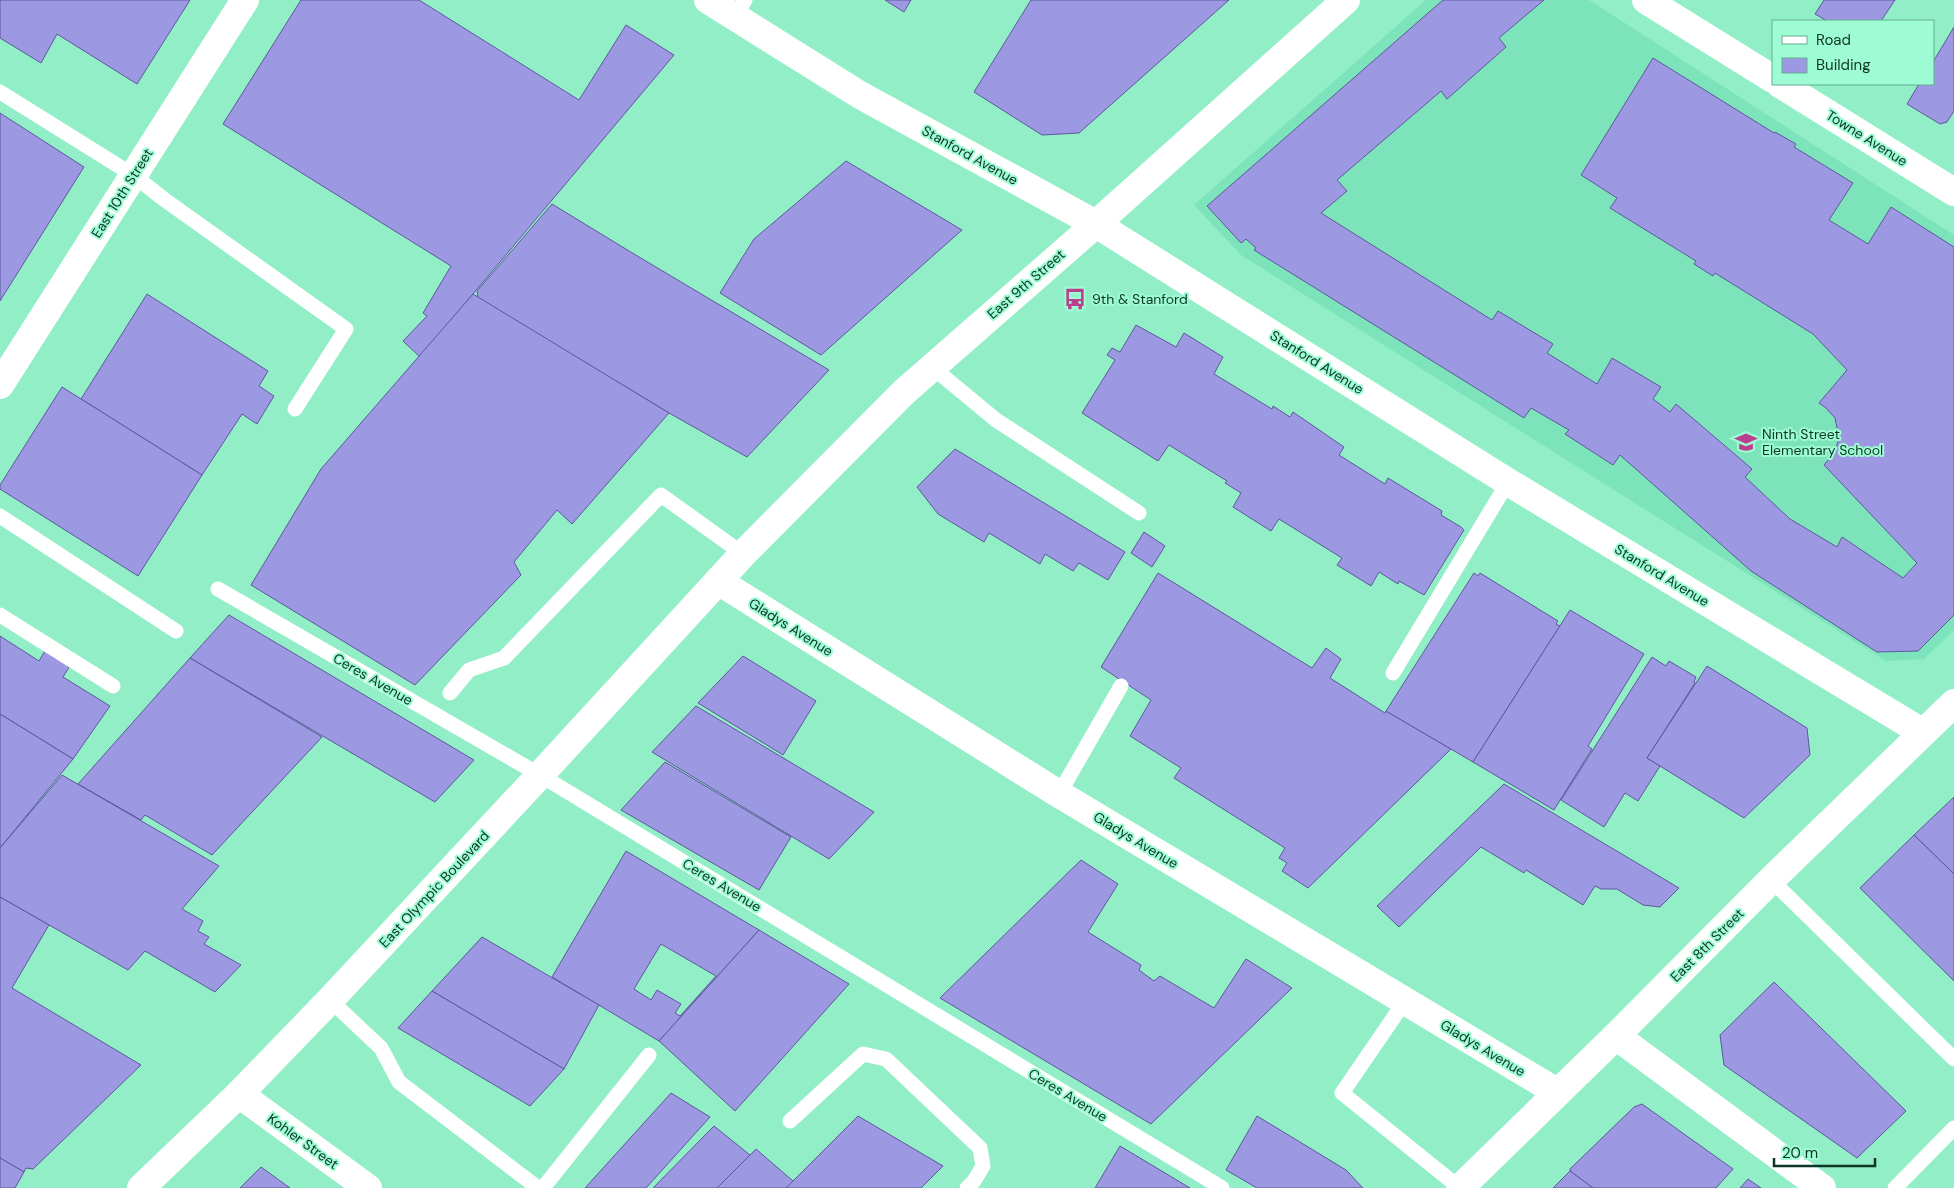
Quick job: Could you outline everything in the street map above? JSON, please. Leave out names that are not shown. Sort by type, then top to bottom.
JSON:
[{"type":"street","name":"East 10th Street","points":[[0,386],[245,0]]},
{"type":"street","name":"Stanford Avenue","points":[[708,0],[740,9],[860,95],[1096,224],[1508,482],[1922,732]]},
{"type":"street","name":"East 9th Street","points":[[718,581],[904,392],[1096,224],[1346,0]]},
{"type":"street","points":[[1646,0],[1772,78]]},
{"type":"street","name":"Towne Avenue","points":[[1782,85],[1954,192]]},
{"type":"street","name":"East Olympic Boulevard","points":[[141,1188],[239,1094],[330,1000],[718,581]]},
{"type":"street","name":"Gladys Avenue","points":[[718,581],[1059,794],[1557,1092]]},
{"type":"street","name":"East 8th Street","points":[[1460,1188],[1616,1036],[1771,880],[1954,703]]},
{"type":"street","points":[[1616,1036],[1822,1188]]},
{"type":"street","name":"Kohler Street","points":[[239,1094],[368,1188]]},
{"type":"lane","points":[[0,92],[133,175],[346,329],[295,409]]},
{"type":"lane","points":[[932,367],[996,420],[1139,513]]},
{"type":"lane","points":[[1393,673],[1508,482]]},
{"type":"lane","points":[[450,693],[469,670],[504,658],[661,495],[743,554]]},
{"type":"lane","points":[[0,516],[176,630]]},
{"type":"lane","name":"Ceres Avenue","points":[[218,589],[540,775],[1222,1188]]},
{"type":"lane","points":[[0,615],[113,686]]},
{"type":"lane","points":[[1059,794],[1121,686]]},
{"type":"lane","points":[[1771,880],[1954,1059]]},
{"type":"lane","points":[[330,1000],[382,1048],[399,1082],[538,1188]]},
{"type":"lane","points":[[1405,1002],[1342,1092],[1460,1188]]},
{"type":"lane","points":[[790,1122],[863,1054],[886,1059],[980,1148],[983,1166],[974,1181],[967,1188]]},
{"type":"lane","points":[[543,1188],[649,1055]]},
{"type":"lane","points":[[1895,1188],[1954,1128]]},
{"type":"shaded area","name":"Ninth Street Elementary School","points":[[1426,0],[1589,0],[1954,235],[1954,630],[1924,659],[1886,661],[1241,255],[1194,205]]},
{"type":"building","points":[[0,0],[190,0],[137,84],[57,34],[41,63],[0,38]]},
{"type":"building","points":[[301,0],[419,0],[579,100],[626,25],[674,55],[420,357],[403,341],[427,316],[423,313],[451,266],[223,124]]},
{"type":"building","points":[[885,0],[911,0],[904,12]]},
{"type":"building","points":[[1031,0],[1229,0],[1079,133],[1042,135],[974,92]]},
{"type":"building","points":[[1443,0],[1544,0],[1499,38],[1506,47],[1447,99],[1441,91],[1337,180],[1347,191],[1321,213],[1492,320],[1498,311],[1553,344],[1547,353],[1597,384],[1612,358],[1661,387],[1653,399],[1670,412],[1676,404],[1752,469],[1745,477],[1790,519],[1837,547],[1842,537],[1903,578],[1917,563],[1824,465],[1835,452],[1839,438],[1835,418],[1819,403],[1847,370],[1813,334],[1715,273],[1713,276],[1694,264],[1696,261],[1610,208],[1617,198],[1581,175],[1653,58],[1774,133],[1796,144],[1794,147],[1853,183],[1829,220],[1868,244],[1891,207],[1954,247],[1954,615],[1918,651],[1877,652],[1751,571],[1620,455],[1613,465],[1565,434],[1569,430],[1531,408],[1524,418],[1254,250],[1256,248],[1246,239],[1241,243],[1207,206]]},
{"type":"building","points":[[1824,0],[1895,0],[1882,20],[1825,20],[1815,14]]},
{"type":"building","points":[[1954,27],[1954,111],[1947,122],[1940,124],[1907,104],[1918,85],[1934,85],[1934,60]]},
{"type":"building","points":[[0,113],[84,167],[0,301]]},
{"type":"building","points":[[846,161],[962,230],[821,355],[720,293],[754,239]]},
{"type":"building","points":[[552,204],[829,370],[747,457],[669,413],[478,298],[477,291]]},
{"type":"building","points":[[147,294],[268,371],[259,386],[274,396],[257,424],[242,414],[202,475],[81,399]]},
{"type":"building","points":[[473,294],[669,413],[572,524],[557,510],[514,562],[521,575],[415,685],[251,585],[321,469]]},
{"type":"building","points":[[1136,325],[1176,347],[1184,333],[1223,357],[1214,374],[1272,409],[1273,406],[1290,417],[1293,412],[1344,447],[1339,455],[1385,484],[1388,478],[1442,511],[1441,515],[1461,527],[1464,530],[1424,595],[1399,581],[1398,584],[1379,572],[1371,586],[1337,565],[1342,558],[1279,519],[1271,531],[1233,507],[1241,493],[1225,483],[1227,481],[1169,445],[1158,461],[1082,413],[1115,360],[1107,355],[1112,348],[1120,352]]},
{"type":"building","points":[[62,387],[202,475],[138,576],[0,489],[0,485]]},
{"type":"building","points":[[955,449],[1125,552],[1108,580],[1079,563],[1073,571],[1045,554],[1040,564],[989,533],[984,542],[938,514],[917,487]]},
{"type":"building","points":[[1144,532],[1165,546],[1152,567],[1131,553]]},
{"type":"building","points":[[1158,573],[1312,668],[1326,648],[1341,659],[1330,678],[1385,713],[1386,711],[1451,749],[1308,888],[1282,871],[1287,863],[1279,858],[1285,848],[1174,778],[1181,768],[1130,736],[1151,700],[1101,667]]},
{"type":"building","points":[[1474,573],[1478,576],[1480,573],[1558,621],[1556,624],[1560,626],[1473,762],[1386,711]]},
{"type":"building","points":[[1570,610],[1644,654],[1588,746],[1592,749],[1554,810],[1473,762]]},
{"type":"building","points":[[229,615],[474,760],[435,802],[190,658]]},
{"type":"building","points":[[0,636],[39,661],[46,649],[71,664],[63,677],[110,706],[73,759],[0,714]]},
{"type":"building","points":[[743,656],[816,701],[783,755],[698,703]]},
{"type":"building","points":[[1652,657],[1666,666],[1669,661],[1696,677],[1695,683],[1647,758],[1660,766],[1638,801],[1625,793],[1604,827],[1561,800]]},
{"type":"building","points":[[190,658],[322,737],[212,855],[145,815],[141,820],[78,784]]},
{"type":"building","points":[[1707,666],[1807,728],[1810,755],[1744,818],[1647,758]]},
{"type":"building","points":[[696,706],[874,812],[829,859],[652,752]]},
{"type":"building","points":[[0,714],[73,759],[0,848]]},
{"type":"building","points":[[665,762],[791,837],[759,890],[621,810]]},
{"type":"building","points":[[62,775],[219,866],[182,909],[203,921],[198,931],[209,937],[204,944],[241,965],[215,992],[145,951],[128,970],[0,897],[0,848]]},
{"type":"building","points":[[1504,784],[1679,888],[1660,907],[1643,905],[1617,889],[1601,889],[1595,886],[1583,905],[1526,870],[1524,873],[1481,847],[1399,927],[1377,906]]},
{"type":"building","points":[[1954,797],[1954,874],[1914,835]]},
{"type":"building","points":[[1914,835],[1954,874],[1954,981],[1860,888]]},
{"type":"building","points":[[626,851],[759,930],[659,1041],[552,977]],"holes":[[[661,944],[716,976],[680,1016],[675,1013],[681,1004],[657,990],[651,1000],[634,989]]]},
{"type":"building","points":[[1081,860],[1118,884],[1088,932],[1141,965],[1139,970],[1154,981],[1160,976],[1214,1008],[1246,959],[1292,988],[1151,1124],[940,998]]},
{"type":"building","points":[[0,897],[49,925],[12,988],[141,1065],[33,1169],[26,1168],[24,1172],[0,1158]]},
{"type":"building","points":[[759,930],[849,984],[735,1111],[659,1041]]},
{"type":"building","points":[[482,937],[599,1005],[564,1069],[432,991]]},
{"type":"building","points":[[1774,982],[1906,1111],[1857,1158],[1724,1065],[1720,1035]]},
{"type":"building","points":[[432,991],[564,1069],[530,1106],[398,1028]]},
{"type":"building","points":[[671,1093],[710,1117],[646,1188],[585,1188]]},
{"type":"building","points":[[1642,1104],[1733,1169],[1716,1188],[1593,1188],[1570,1171],[1634,1107]]},
{"type":"building","points":[[858,1116],[943,1166],[921,1188],[786,1188]]},
{"type":"building","points":[[1257,1116],[1346,1170],[1363,1188],[1257,1188],[1226,1170]]},
{"type":"building","points":[[714,1126],[750,1155],[717,1188],[653,1188]]},
{"type":"building","points":[[1120,1146],[1190,1188],[1095,1188]]},
{"type":"building","points":[[756,1149],[793,1181],[786,1188],[717,1188]]},
{"type":"building","points":[[0,1158],[24,1172],[15,1188],[0,1188]]},
{"type":"building","points":[[261,1167],[290,1188],[240,1188]]},
{"type":"building","points":[[1570,1171],[1593,1188],[1553,1188]]},
{"type":"building","points":[[1748,1179],[1761,1188],[1740,1188]]},
{"type":"place","name":"9th & Stanford","points":[[1075,299]]},
{"type":"place","name":"Ninth Street Elementary School","points":[[1746,442]]}]
